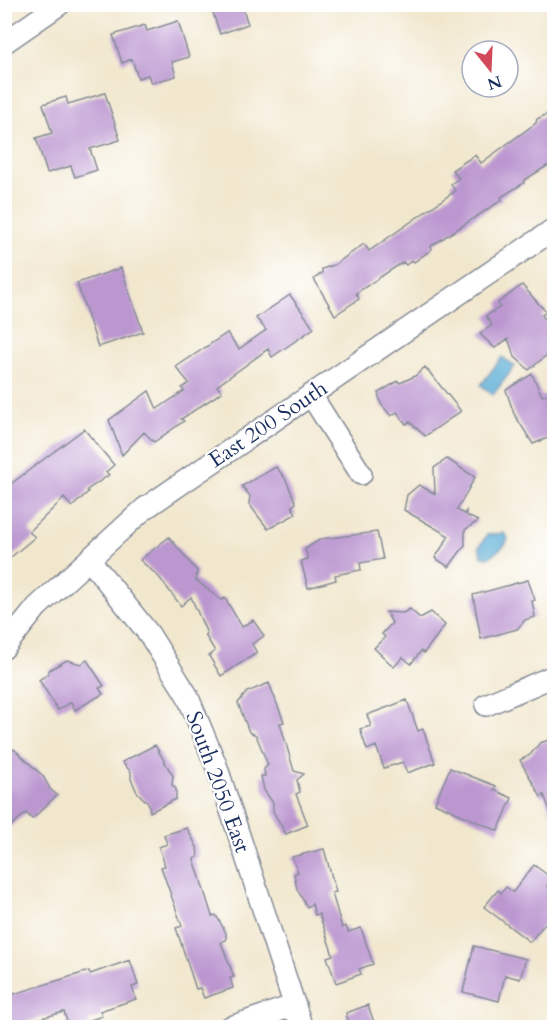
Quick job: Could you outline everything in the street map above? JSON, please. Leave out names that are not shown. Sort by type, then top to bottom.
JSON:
[{"type":"street","points":[[4,44],[60,4]]},
{"type":"street","name":"East 200 South","points":[[4,648],[37,607],[144,509],[553,233]]},
{"type":"street","points":[[311,395],[361,474]]},
{"type":"street","name":"South 2050 East","points":[[89,559],[149,634],[187,695],[216,765],[302,1028]]},
{"type":"street","points":[[486,705],[555,676]]},
{"type":"street","points":[[228,1028],[295,1005]]},
{"type":"water","points":[[502,357],[515,366],[493,395],[481,385]]},
{"type":"water","points":[[504,533],[508,539],[505,545],[490,557],[482,556],[479,547],[487,535]]},
{"type":"building","points":[[210,4],[241,4],[248,24],[220,34]]},
{"type":"building","points":[[178,21],[189,57],[172,62],[176,76],[151,83],[148,75],[138,78],[132,59],[122,63],[113,35],[145,25],[147,31]]},
{"type":"building","points":[[105,93],[120,140],[90,149],[97,170],[75,177],[71,166],[47,173],[36,138],[52,133],[43,104],[66,97],[68,104]]},
{"type":"building","points":[[555,110],[555,161],[501,197],[502,200],[431,246],[432,249],[414,262],[412,260],[406,265],[403,262],[356,293],[359,299],[335,315],[314,279],[322,273],[322,269],[334,265],[364,244],[369,251],[455,191],[451,184],[459,178],[452,170],[475,155],[481,163],[536,123],[537,119]]},
{"type":"building","points":[[121,268],[143,332],[98,347],[77,283]]},
{"type":"building","points":[[522,285],[546,312],[542,315],[555,334],[555,348],[529,370],[515,357],[508,339],[495,348],[480,334],[492,325],[486,316],[500,307],[498,303]]},
{"type":"building","points":[[290,295],[314,328],[272,357],[268,349],[217,386],[222,392],[181,419],[184,421],[154,442],[144,432],[122,455],[109,420],[149,391],[157,409],[184,391],[182,388],[189,383],[176,367],[227,333],[239,349],[266,330],[256,318]]},
{"type":"building","points":[[425,367],[461,411],[425,436],[410,422],[406,424],[397,412],[391,416],[381,404],[378,393],[398,381],[400,383],[415,376]]},
{"type":"building","points":[[532,374],[542,396],[551,394],[555,403],[555,435],[533,444],[514,414],[506,390]]},
{"type":"building","points":[[84,429],[114,465],[106,472],[109,475],[87,490],[88,492],[72,507],[64,498],[29,532],[35,537],[4,563],[4,489]]},
{"type":"building","points":[[447,459],[475,477],[457,510],[464,514],[466,511],[466,515],[478,521],[465,530],[465,545],[449,567],[435,558],[449,536],[404,510],[407,495],[419,485],[435,494],[434,468]]},
{"type":"building","points":[[276,467],[285,478],[296,503],[292,506],[296,514],[268,529],[249,504],[250,496],[242,486]]},
{"type":"building","points":[[377,532],[383,559],[360,563],[361,570],[335,575],[336,580],[308,588],[301,561],[308,559],[305,549],[321,539]]},
{"type":"building","points":[[169,537],[197,571],[196,580],[221,600],[225,598],[242,627],[253,620],[264,636],[252,644],[257,653],[221,676],[209,656],[215,651],[205,635],[207,634],[191,597],[181,606],[159,577],[140,560]]},
{"type":"building","points":[[528,580],[535,600],[532,601],[535,617],[525,620],[517,629],[481,639],[473,595]]},
{"type":"building","points":[[410,609],[420,618],[431,612],[445,625],[424,653],[421,651],[411,664],[403,657],[394,667],[374,648],[385,637],[382,634],[392,623],[386,612],[403,613]]},
{"type":"building","points":[[67,660],[81,664],[87,660],[104,686],[99,688],[103,694],[75,710],[71,702],[58,710],[39,680],[49,673],[49,670]]},
{"type":"building","points":[[269,683],[284,722],[280,723],[294,771],[304,774],[297,780],[300,792],[296,794],[308,825],[286,834],[273,811],[273,803],[264,790],[261,776],[265,776],[264,769],[268,765],[256,735],[249,732],[238,703],[247,692]]},
{"type":"building","points":[[407,700],[418,731],[423,729],[435,763],[407,773],[403,762],[384,768],[376,746],[367,750],[360,729],[371,726],[367,715]]},
{"type":"building","points":[[555,738],[554,821],[544,795],[541,797],[520,760],[530,755],[540,743]]},
{"type":"building","points":[[155,745],[173,776],[172,785],[176,789],[176,799],[150,812],[149,804],[137,792],[131,779],[131,772],[122,762]]},
{"type":"building","points":[[14,749],[43,776],[50,789],[57,795],[32,819],[26,813],[4,832],[4,759]]},
{"type":"building","points":[[450,768],[496,786],[494,790],[512,798],[498,831],[435,803]]},
{"type":"building","points":[[187,828],[197,847],[198,857],[194,859],[212,916],[216,915],[226,933],[226,940],[221,942],[234,977],[230,978],[233,988],[204,998],[200,988],[196,989],[176,928],[182,926],[161,867],[165,866],[159,847],[167,844],[164,835]]},
{"type":"building","points":[[324,849],[336,892],[332,893],[342,928],[346,926],[348,932],[361,928],[373,964],[359,969],[361,974],[336,983],[327,957],[333,955],[319,914],[315,915],[312,904],[307,907],[297,889],[294,874],[298,872],[292,857]]},
{"type":"building","points":[[534,865],[553,879],[547,886],[555,892],[555,911],[530,942],[484,907],[498,890],[501,893],[506,887],[513,892]]},
{"type":"building","points":[[474,946],[526,959],[520,979],[505,975],[499,1001],[463,992]]},
{"type":"building","points":[[130,960],[138,985],[132,987],[136,999],[100,1011],[102,1016],[88,1021],[90,1024],[69,1028],[64,1012],[4,1028],[4,997],[89,971],[90,974]]},
{"type":"building","points":[[368,1005],[376,1028],[350,1028],[346,1013]]}]
